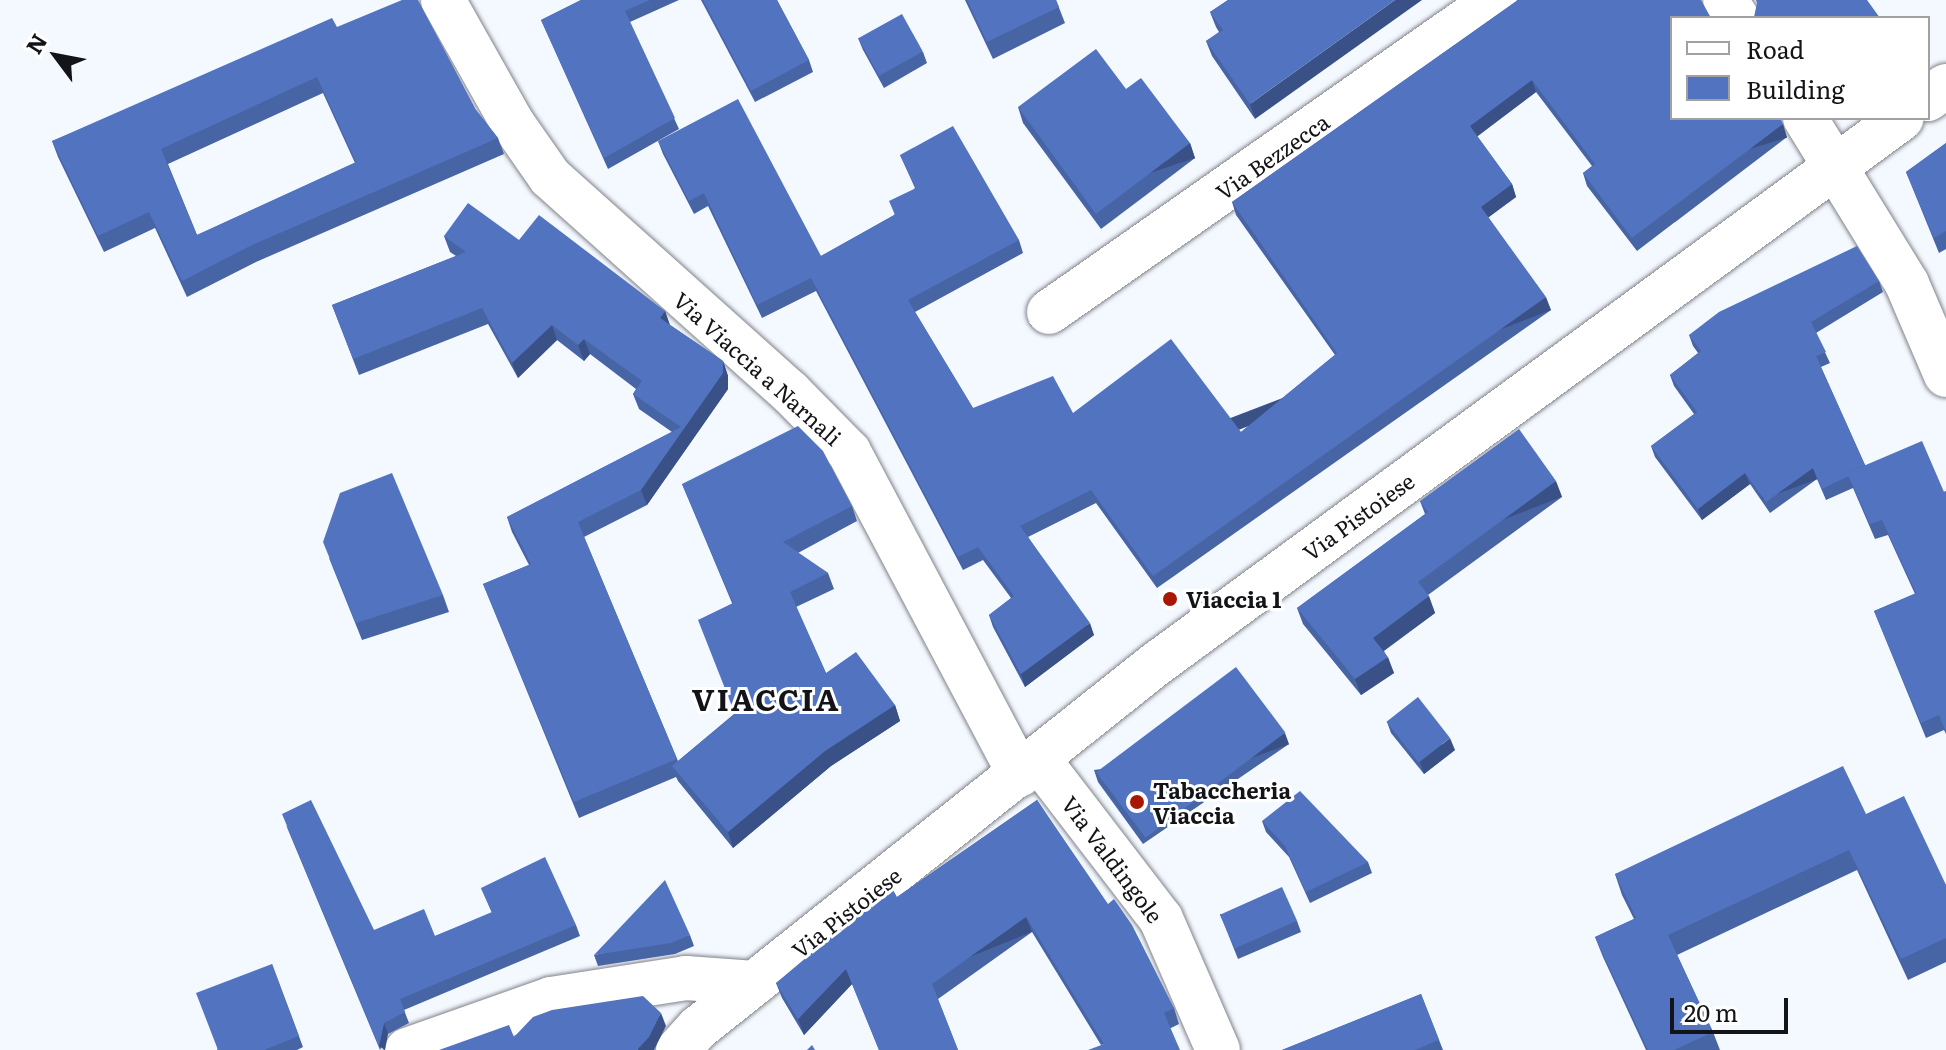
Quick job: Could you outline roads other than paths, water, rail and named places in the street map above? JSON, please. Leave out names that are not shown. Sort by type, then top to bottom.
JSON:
[{"type":"street","name":"Via Viaccia a Narnali","points":[[443,0],[513,124],[550,177],[790,392],[849,452],[1029,767]]},
{"type":"street","name":"Via Bezzecca","points":[[1049,312],[1495,0]]},
{"type":"street","points":[[1806,120],[1907,284],[1946,375]]},
{"type":"street","name":"Via Pistoiese","points":[[678,1050],[755,983],[1156,664],[1899,120]]},
{"type":"street","name":"Via Valdingole","points":[[1029,767],[1161,919],[1218,1050]]},
{"type":"street","points":[[407,1050],[551,999],[686,978],[755,983]]},
{"type":"place","name":"Viaccia 1","points":[[1170,599]]},
{"type":"place","name":"Tabaccheria Viaccia","points":[[1137,802]]},
{"type":"district","name":"VIACCIA","points":[[766,698]]}]
